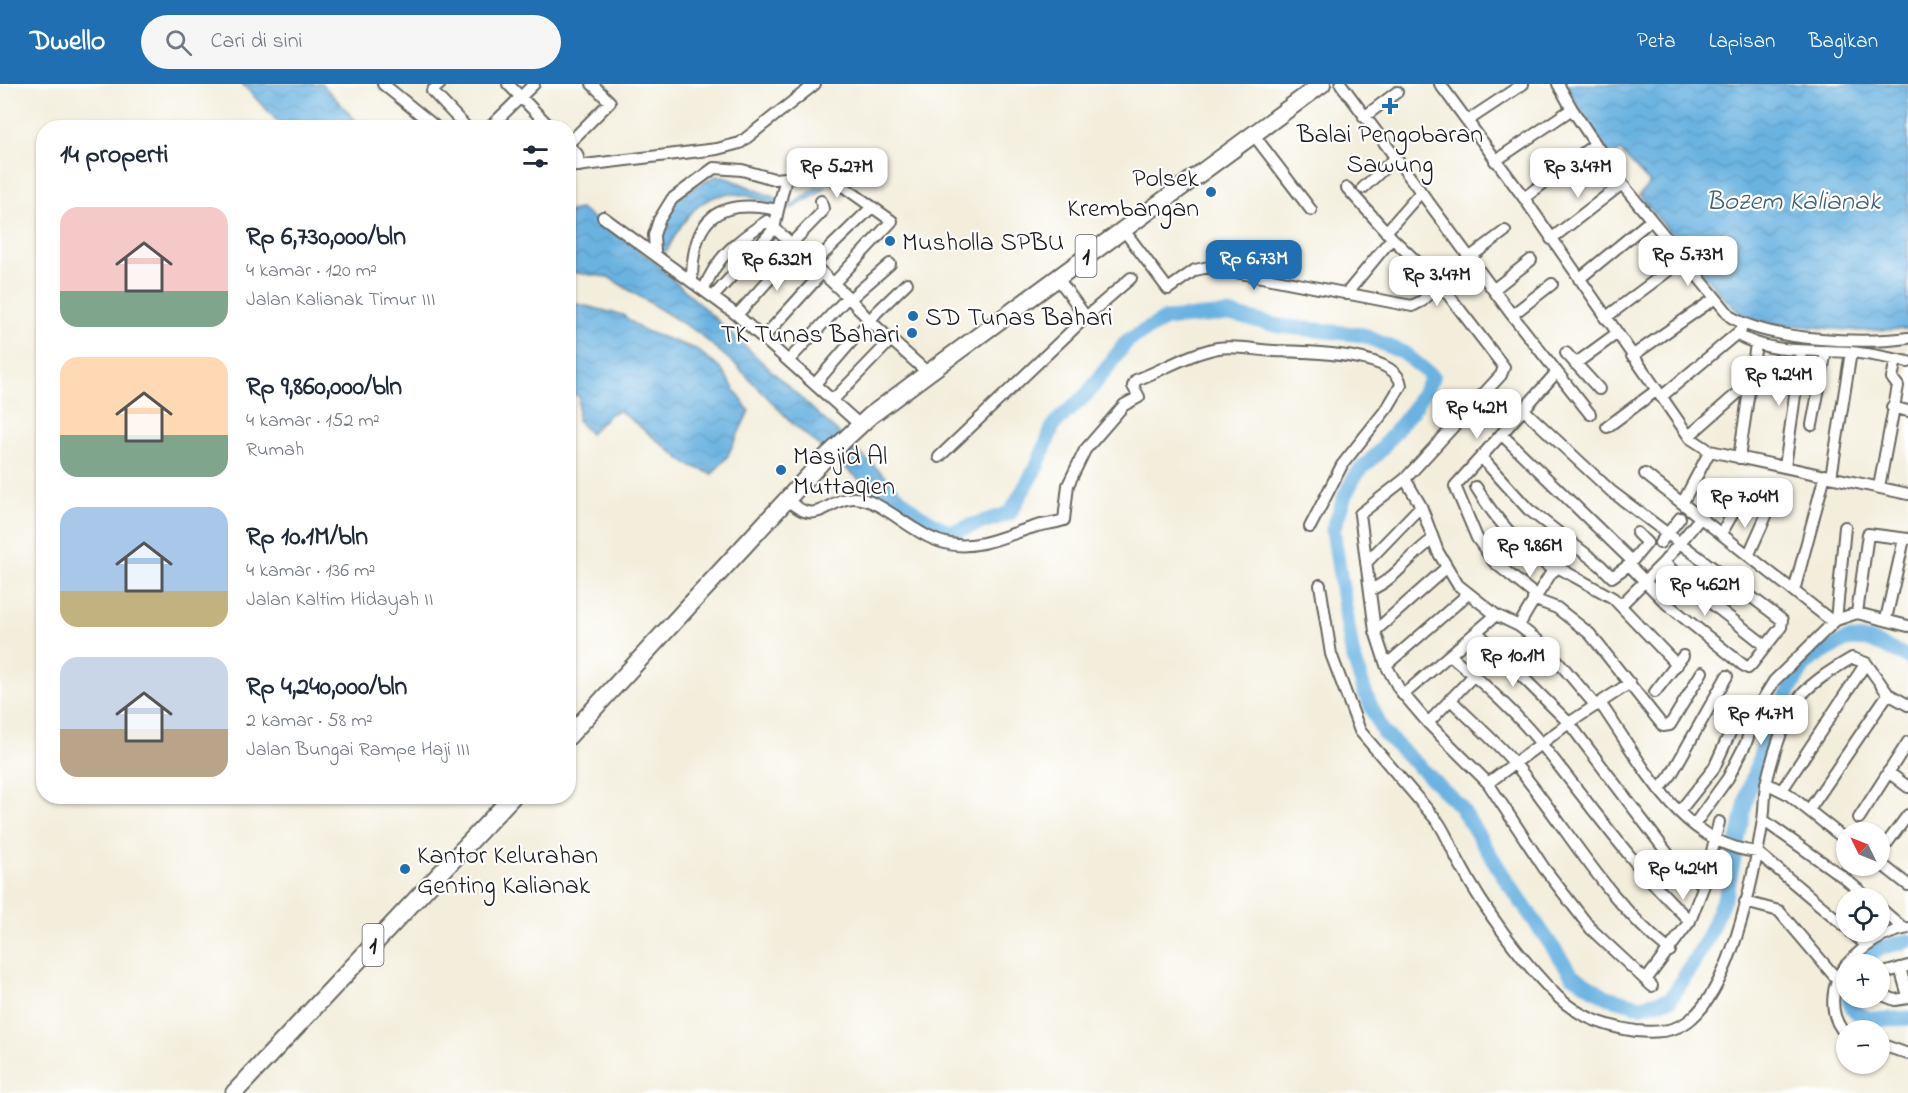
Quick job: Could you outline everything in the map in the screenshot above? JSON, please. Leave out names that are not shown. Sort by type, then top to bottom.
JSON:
[{"type":"highway","name":"1","points":[[576,728],[827,456],[857,428],[1057,277],[1322,84]]},
{"type":"highway","name":"1","points":[[234,1093],[505,804]]},
{"type":"street","points":[[383,84],[427,120]]},
{"type":"street","points":[[440,84],[432,91],[460,120]]},
{"type":"street","points":[[508,84],[543,120]]},
{"type":"street","points":[[497,120],[534,84]]},
{"type":"street","points":[[576,137],[610,102],[592,84]]},
{"type":"street","points":[[576,166],[717,149],[740,143],[815,84]]},
{"type":"street","points":[[1341,84],[1493,290],[1590,414]]},
{"type":"street","points":[[1440,84],[1524,198],[1616,334],[1689,436],[1710,451],[1908,494]]},
{"type":"street","points":[[1467,121],[1523,84]]},
{"type":"street","points":[[1558,84],[1572,109],[1623,184],[1714,299],[1731,317],[1744,324],[1778,334],[1883,341],[1908,338]]},
{"type":"street","points":[[1364,117],[1397,92]]},
{"type":"street","points":[[1495,160],[1572,109]]},
{"type":"street","points":[[1253,134],[1311,210]]},
{"type":"street","points":[[1524,198],[1595,144]]},
{"type":"street","points":[[1363,188],[1395,158]]},
{"type":"street","points":[[655,253],[654,235],[658,220],[672,200],[714,168],[742,170],[774,179],[820,175],[830,177],[891,219],[888,226],[834,283]]},
{"type":"street","points":[[714,297],[774,229],[786,178]]},
{"type":"street","points":[[1551,239],[1623,184]]},
{"type":"street","points":[[1347,188],[1389,235],[1440,284],[1502,361],[1503,371],[1405,479],[1360,514],[1375,631],[1386,665],[1403,695],[1488,783],[1544,868],[1591,929],[1649,983],[1690,921],[1704,885],[1719,822]]},
{"type":"street","points":[[1346,294],[1421,192]]},
{"type":"street","points":[[737,315],[824,209],[821,201]]},
{"type":"street","points":[[692,281],[692,259],[696,240],[708,220],[737,205],[780,204]]},
{"type":"street","points":[[813,264],[872,207]]},
{"type":"street","points":[[603,217],[737,315],[833,400],[857,428]]},
{"type":"street","points":[[1579,279],[1651,220]]},
{"type":"street","points":[[704,289],[719,260],[745,234],[767,221],[834,283],[870,321],[928,373]]},
{"type":"street","points":[[1123,229],[1168,289],[1195,270],[1209,267],[1412,306],[1422,302],[1440,284]]},
{"type":"street","points":[[1469,258],[1505,231]]},
{"type":"street","points":[[1493,290],[1532,260]]},
{"type":"street","points":[[1605,318],[1684,260]]},
{"type":"street","points":[[789,360],[849,299],[890,264]]},
{"type":"street","points":[[763,338],[822,273]]},
{"type":"street","points":[[1057,277],[1086,317]]},
{"type":"street","points":[[939,457],[1086,317],[1131,278]]},
{"type":"street","points":[[815,384],[907,283]]},
{"type":"street","points":[[1512,315],[1552,284]]},
{"type":"street","points":[[1632,356],[1714,299]]},
{"type":"street","points":[[1607,428],[1659,393],[1736,334],[1744,324]]},
{"type":"street","points":[[1575,364],[1616,334]]},
{"type":"street","points":[[1736,334],[1755,344],[1802,352],[1851,352],[1908,362]]},
{"type":"street","points":[[833,400],[891,340]]},
{"type":"street","points":[[1738,458],[1755,344]]},
{"type":"street","points":[[787,500],[802,512],[813,512],[855,497],[874,504],[927,537],[954,546],[991,542],[1066,518],[1068,485],[1073,470],[1104,427],[1124,405],[1139,398],[1133,386],[1136,380],[1196,353],[1220,348],[1305,350],[1366,359],[1397,376],[1401,385],[1388,406],[1342,465],[1310,527]]},
{"type":"street","points":[[1812,425],[1826,351]]},
{"type":"street","points":[[1785,467],[1802,352]]},
{"type":"street","points":[[1794,591],[1828,476],[1851,352]]},
{"type":"street","points":[[1566,353],[1599,389]]},
{"type":"street","points":[[1879,487],[1892,407],[1898,386],[1892,378],[1896,360]]},
{"type":"street","points":[[1557,373],[1455,486],[1477,538],[1494,562],[1534,597],[1557,608],[1590,634],[1666,728],[1702,672]]},
{"type":"street","points":[[1689,436],[1749,383]]},
{"type":"street","points":[[1892,407],[1908,411]]},
{"type":"street","points":[[1501,434],[1631,563],[1667,604],[1748,668],[1783,622],[1680,543],[1664,538],[1523,409]]},
{"type":"street","points":[[1683,502],[1710,451]]},
{"type":"street","points":[[1481,457],[1528,509],[1612,577],[1631,563],[1647,543],[1637,533]]},
{"type":"street","points":[[1645,474],[1835,621]]},
{"type":"street","points":[[1405,479],[1421,506],[1432,540],[1446,568],[1458,585],[1496,615],[1519,626],[1545,646],[1598,705],[1659,790],[1679,812],[1714,840],[1738,850],[1757,852],[1836,919]]},
{"type":"street","points":[[1476,488],[1495,519],[1522,547],[1555,569],[1587,582],[1621,605],[1680,661],[1655,692]]},
{"type":"street","points":[[1721,534],[1741,499]]},
{"type":"street","points":[[1366,562],[1421,506]]},
{"type":"street","points":[[1749,554],[1766,516]]},
{"type":"street","points":[[1621,605],[1646,582],[1701,517]]},
{"type":"street","points":[[1664,538],[1680,518]]},
{"type":"street","points":[[1835,621],[1845,527]]},
{"type":"street","points":[[1857,613],[1868,534],[1906,539],[1886,619]]},
{"type":"street","points":[[1370,590],[1384,584],[1416,550],[1432,540]]},
{"type":"street","points":[[1519,626],[1534,597],[1555,569],[1568,542]]},
{"type":"street","points":[[1664,562],[1683,581],[1766,646]]},
{"type":"street","points":[[1375,631],[1446,568]]},
{"type":"street","points":[[1320,585],[1331,654],[1360,731],[1449,837],[1460,864],[1506,934],[1557,995],[1573,1010],[1627,1030],[1651,1033],[1676,1028],[1690,1020],[1705,1005],[1725,967],[1737,934],[1757,852],[1763,820],[1766,783],[1773,754],[1794,705],[1824,678],[1852,658],[1866,663],[1888,694],[1908,705]]},
{"type":"street","points":[[1386,665],[1468,594]]},
{"type":"street","points":[[1694,825],[1728,778],[1746,743],[1758,707],[1774,681],[1835,621],[1857,613],[1908,626]]},
{"type":"street","points":[[1403,695],[1496,615]]},
{"type":"street","points":[[1477,632],[1569,723],[1677,866],[1704,885]]},
{"type":"street","points":[[1450,655],[1474,675],[1541,743],[1619,846],[1655,888],[1690,921]]},
{"type":"street","points":[[1782,789],[1866,663]]},
{"type":"street","points":[[1428,723],[1474,675]]},
{"type":"street","points":[[1659,790],[1671,775],[1727,676]]},
{"type":"street","points":[[1488,783],[1569,723],[1630,683]]},
{"type":"street","points":[[1809,810],[1888,694]]},
{"type":"street","points":[[1450,699],[1515,764],[1619,903],[1645,931],[1670,951]]},
{"type":"street","points":[[1679,812],[1714,768],[1739,713]]},
{"type":"street","points":[[1859,818],[1908,742]]},
{"type":"street","points":[[1888,772],[1908,787]]},
{"type":"street","points":[[1766,783],[1782,789],[1836,832]]},
{"type":"street","points":[[1890,839],[1908,815]]},
{"type":"street","points":[[1763,820],[1856,888]]},
{"type":"street","points":[[1890,871],[1908,885]]},
{"type":"street","points":[[1745,902],[1779,911],[1836,978],[1834,1007],[1838,1020]]},
{"type":"street","points":[[1890,916],[1906,928]]},
{"type":"street","points":[[1857,954],[1866,945],[1884,934],[1906,928]]},
{"type":"street","points":[[1863,942],[1866,945]]},
{"type":"street","points":[[1890,998],[1895,1000],[1908,997],[1904,967]]},
{"type":"street","points":[[1890,1048],[1908,1054]]},
{"type":"water","points":[[242,84],[322,84],[355,120],[276,120]]},
{"type":"water","name":"Bozem Kalianak","points":[[1567,84],[1908,84],[1908,329],[1859,331],[1769,323],[1745,318],[1720,294],[1639,195],[1650,183],[1620,151],[1611,158],[1568,91]]},
{"type":"water","points":[[716,176],[723,176],[792,205],[815,188],[827,186],[818,194],[791,209],[742,195],[716,196],[705,201],[687,218],[667,251],[659,250],[658,235],[665,212],[682,195]]},
{"type":"water","points":[[580,209],[651,259],[913,502],[903,516],[793,424],[738,367],[697,332],[608,277],[576,273],[576,210]]},
{"type":"water","points":[[576,304],[623,315],[642,330],[696,349],[721,369],[749,411],[727,457],[712,474],[687,464],[620,411],[611,413],[590,434],[577,420],[579,396],[576,395]]},
{"type":"waterway","points":[[893,493],[917,514],[949,533],[1010,513],[1037,466],[1054,424],[1088,393],[1127,341],[1165,319],[1229,314],[1280,326],[1363,335],[1404,353],[1433,377],[1413,409],[1378,453],[1356,474],[1345,495],[1333,530],[1352,652],[1365,693],[1383,732],[1460,806],[1506,880],[1572,975],[1607,997],[1640,1006],[1671,999],[1705,943],[1727,891],[1748,792],[1771,723],[1803,667],[1813,658],[1846,640],[1853,639],[1869,640],[1908,657]]},
{"type":"waterway","points":[[1871,954],[1883,947],[1908,941]]},
{"type":"waterway","points":[[1853,1008],[1857,1013],[1873,1019],[1908,1018]]},
{"type":"place","name":"Balai Pengobaran Sawung","points":[[1390,106]]},
{"type":"place","name":"Polsek Krembangan","points":[[1211,192]]},
{"type":"place","name":"Musholla SPBU","points":[[890,241]]},
{"type":"place","name":"SD Tunas Bahari","points":[[913,316]]},
{"type":"place","name":"TK Tunas Bahari","points":[[912,333]]},
{"type":"place","name":"Masjid Al Muttaqien","points":[[781,470]]},
{"type":"place","name":"Kantor Kelurahan Genting Kalianak","points":[[405,869]]}]
